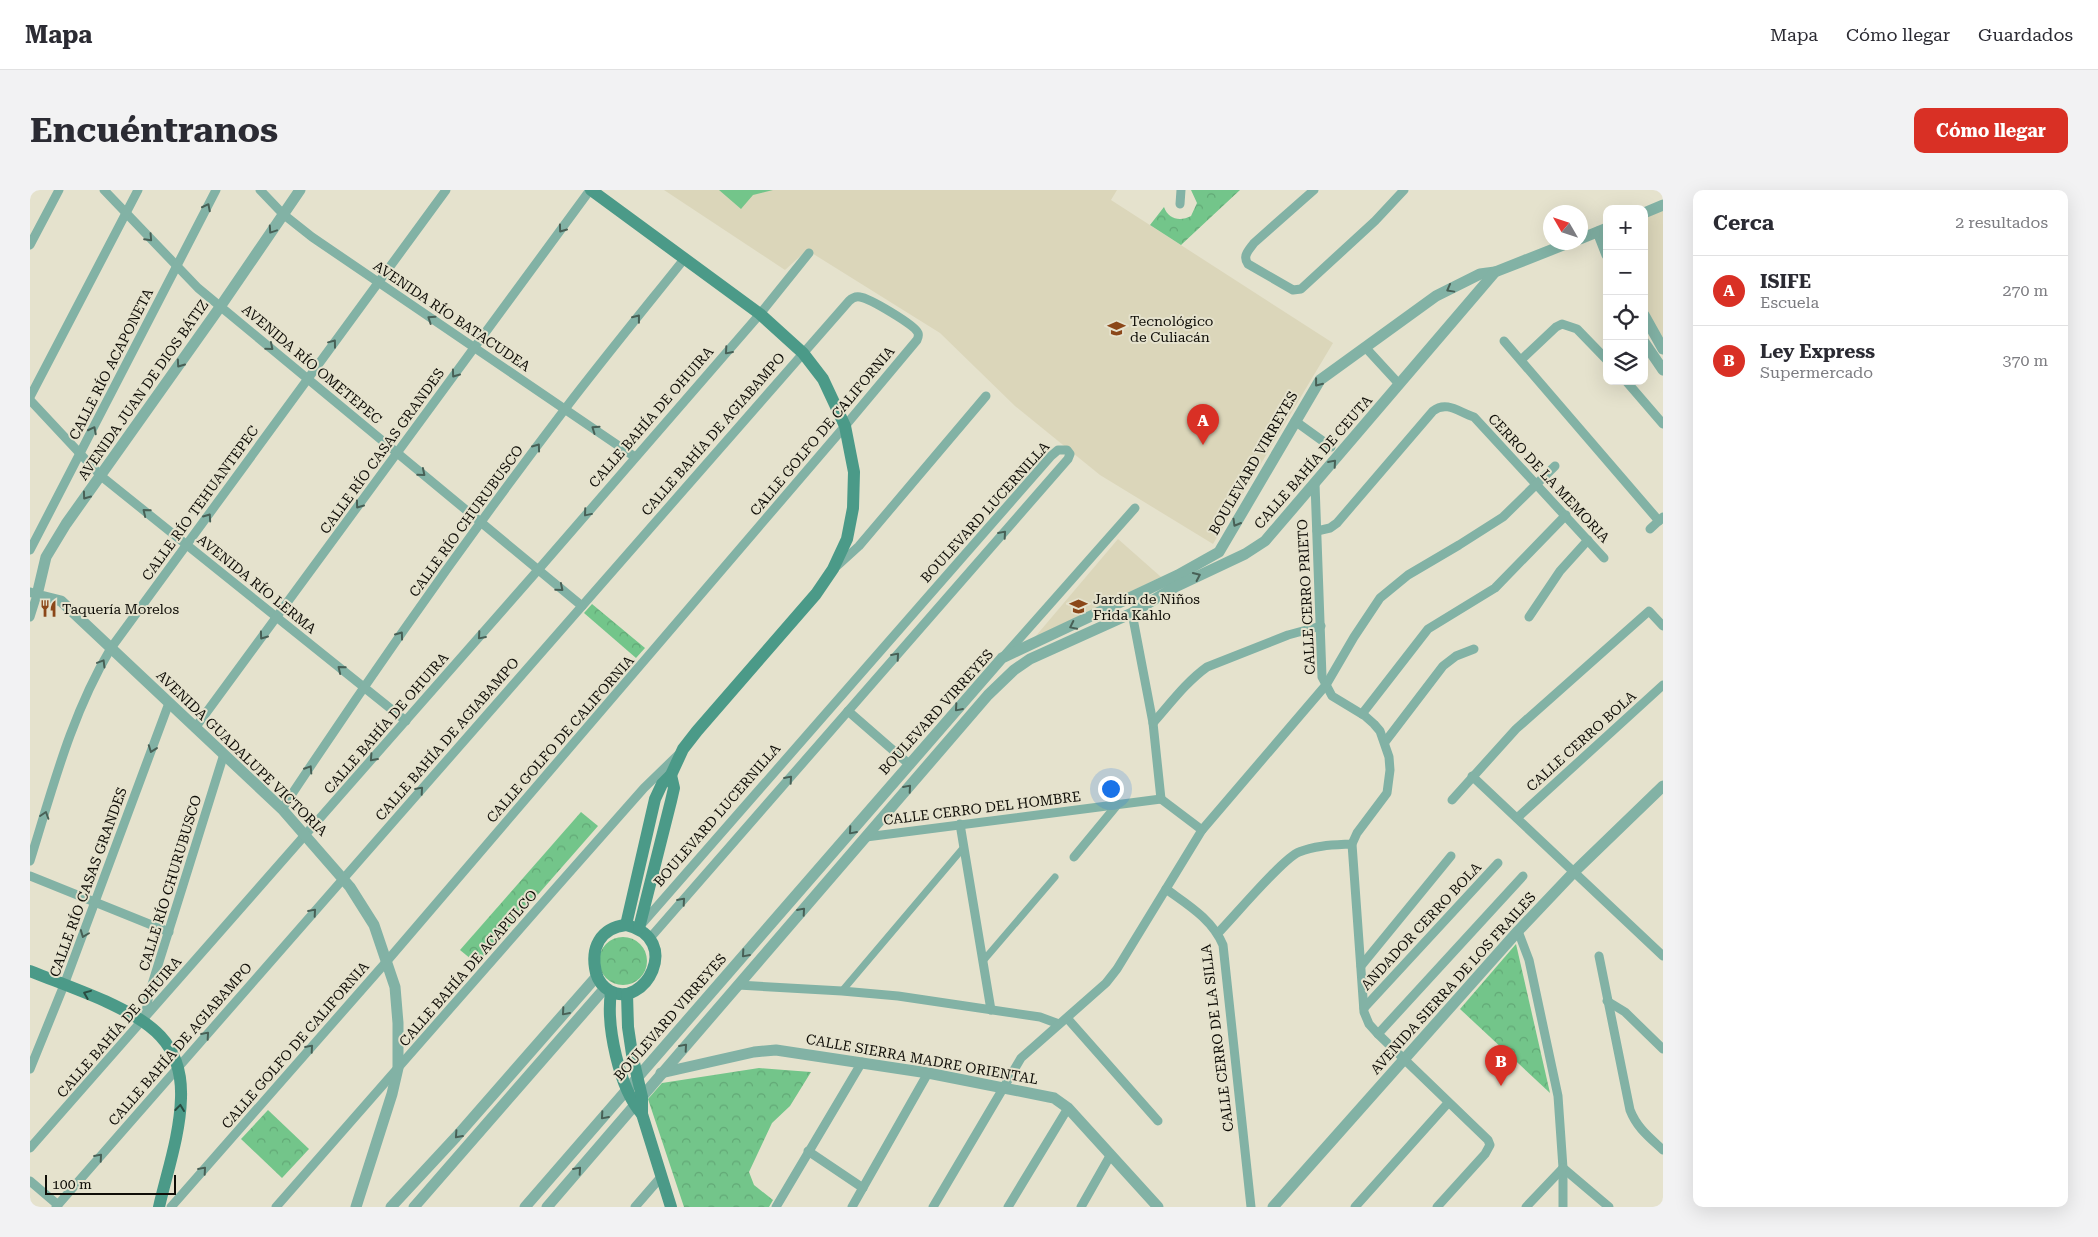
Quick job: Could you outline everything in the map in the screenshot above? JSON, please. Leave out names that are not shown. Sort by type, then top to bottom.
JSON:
[{"type":"main road","points":[[591,190],[760,314],[803,352],[823,379],[845,426],[854,472],[853,508],[846,539],[833,569],[816,594],[707,717],[683,749],[671,775],[662,784],[655,799],[626,925]]},
{"type":"main road","points":[[639,928],[674,788],[671,775]]},
{"type":"main road","points":[[608,990],[626,994],[636,990],[651,975],[656,956],[654,946],[650,938],[639,928],[626,925],[616,926],[608,930],[596,945],[595,965],[597,976],[608,990],[615,1046],[627,1090],[639,1105]]},
{"type":"main road","points":[[30,971],[144,1020],[164,1040],[178,1067],[181,1088],[180,1112],[159,1207]]},
{"type":"main road","points":[[626,994],[628,1027],[637,1078],[639,1105],[671,1207]]},
{"type":"street","points":[[30,245],[59,190]]},
{"type":"street","name":"AVENIDA RÍO OMETEPEC","points":[[104,190],[176,267],[220,306],[582,606]]},
{"type":"street","points":[[30,396],[138,190]]},
{"type":"street","name":"CALLE RÍO ACAPONETA","points":[[30,550],[216,190]]},
{"type":"street","name":"AVENIDA RÍO BATACUDEA","points":[[260,190],[283,214],[312,237],[635,457]]},
{"type":"street","name":"AVENIDA JUAN DE DIOS BÁTIZ","points":[[30,616],[33,594],[46,557],[66,524],[300,190]]},
{"type":"street","name":"CALLE RÍO TEHUANTEPEC","points":[[30,861],[75,720],[94,678],[111,648],[188,546],[307,378],[446,190]]},
{"type":"street","name":"CALLE RÍO CASAS GRANDES","points":[[196,728],[591,190]]},
{"type":"street","points":[[1180,204],[1181,190]]},
{"type":"street","points":[[1314,190],[1254,244],[1246,254],[1246,261],[1252,267],[1288,288],[1297,291],[1344,250],[1399,192]]},
{"type":"street","points":[[1648,211],[1663,205]]},
{"type":"street","points":[[1588,236],[1602,230],[1606,250]]},
{"type":"street","name":"CALLE BAHÍA DE CEUTA","points":[[1014,670],[1046,645],[1132,613],[1175,587],[1252,550],[1269,537],[1495,272],[1551,250]]},
{"type":"street","name":"CALLE BAHÍA DE OHUIRA","points":[[30,1148],[538,570],[760,314],[809,253]]},
{"type":"street","name":"CALLE RÍO CHURUBUSCO","points":[[282,810],[363,686],[481,523],[565,409],[685,258]]},
{"type":"street","name":"BOULEVARD VIRREYES","points":[[525,1207],[1002,658],[1046,645],[1178,576],[1219,552],[1320,380],[1448,289],[1480,274],[1495,272]]},
{"type":"street","name":"CALLE BAHÍA DE AGIABAMPO","points":[[57,1206],[803,352],[849,301],[856,297],[863,298]]},
{"type":"street","name":"CALLE GOLFO DE CALIFORNIA","points":[[171,1207],[387,961],[917,340],[918,336],[913,327],[863,298]]},
{"type":"street","points":[[1648,322],[1663,349]]},
{"type":"street","points":[[1521,360],[1556,327],[1562,324],[1577,329],[1603,356]]},
{"type":"street","points":[[1504,341],[1661,519],[1650,529]]},
{"type":"street","points":[[1365,347],[1399,384]]},
{"type":"street","points":[[1648,348],[1663,370]]},
{"type":"street","points":[[1629,385],[1663,424]]},
{"type":"street","points":[[833,569],[859,546],[986,396]]},
{"type":"street","name":"AVENIDA RÍO LERMA","points":[[30,400],[101,476],[406,721]]},
{"type":"street","name":"CERRO DE LA MEMORIA","points":[[1317,532],[1330,528],[1337,523],[1437,408],[1453,408],[1474,417],[1604,558]]},
{"type":"street","points":[[1295,421],[1331,447]]},
{"type":"street","name":"BOULEVARD LUCERNILLA","points":[[639,928],[1051,456],[1058,450],[1067,450],[1070,454],[1068,459],[650,938]]},
{"type":"street","points":[[933,1207],[1021,1058],[1106,983],[1117,969],[1202,830],[1326,684],[1361,625],[1385,592],[1408,575],[1490,526],[1520,502],[1555,466]]},
{"type":"street","name":"CALLE CERRO PRIETO","points":[[1315,484],[1322,671],[1332,696],[1362,714],[1374,724],[1385,742],[1390,757],[1387,793],[1357,833],[1352,847]]},
{"type":"street","points":[[1002,658],[1135,508]]},
{"type":"street","points":[[1362,714],[1428,629],[1450,614],[1486,595],[1505,580],[1566,515]]},
{"type":"street","points":[[1529,617],[1560,571],[1588,540]]},
{"type":"street","name":"AVENIDA GUADALUPE VICTORIA","points":[[33,594],[62,601],[282,810],[350,887],[374,925],[395,987],[398,1023],[398,1068],[392,1094],[356,1207]]},
{"type":"street","points":[[1452,800],[1516,729],[1649,611],[1663,626]]},
{"type":"street","points":[[1132,613],[1153,723],[1161,799],[1202,830]]},
{"type":"street","points":[[1153,723],[1198,673],[1207,667],[1288,635],[1321,626]]},
{"type":"street","points":[[1385,742],[1443,666],[1456,656],[1474,648]]},
{"type":"street","name":"BOULEVARD VIRREYES","points":[[547,1207],[639,1105],[662,1073],[988,695],[1014,670]]},
{"type":"street","name":"CALLE CERRO BOLA","points":[[1517,818],[1663,685]]},
{"type":"street","name":"CALLE RÍO CASAS GRANDES","points":[[30,1070],[96,902],[169,703]]},
{"type":"street","points":[[848,711],[910,764]]},
{"type":"street","name":"CALLE BAHÍA DE ACAPULCO","points":[[276,1207],[638,796],[683,749]]},
{"type":"street","name":"CALLE RÍO CHURUBUSCO","points":[[144,1020],[150,994],[224,754]]},
{"type":"street","points":[[1472,776],[1663,956]]},
{"type":"street","name":"AVENIDA SIERRA DE LOS FRAILES","points":[[1273,1207],[1518,931],[1574,872],[1663,786]]},
{"type":"street","name":"CALLE CERRO DEL HOMBRE","points":[[866,837],[1161,799]]},
{"type":"street","points":[[1074,858],[1117,804]]},
{"type":"street","points":[[960,824],[991,1010]]},
{"type":"street","points":[[842,991],[964,847]]},
{"type":"street","points":[[1218,934],[1297,852],[1314,848],[1352,847],[1364,1008],[1369,1024],[1403,1060],[1488,1140],[1490,1145],[1485,1154],[1437,1207]]},
{"type":"street","points":[[1361,966],[1451,856]]},
{"type":"street","name":"ANDADOR CERRO BOLA","points":[[1364,1008],[1498,863]]},
{"type":"street","points":[[30,876],[169,932]]},
{"type":"street","points":[[1378,1034],[1523,876]]},
{"type":"street","points":[[983,961],[1055,878]]},
{"type":"street","name":"CALLE CERRO DE LA SILLA","points":[[1166,888],[1207,920],[1218,934],[1223,945],[1248,1194],[1251,1207]]},
{"type":"street","points":[[1518,931],[1529,960],[1558,1096],[1563,1168],[1563,1207]]},
{"type":"street","points":[[1599,956],[1630,1110],[1641,1130],[1663,1150]]},
{"type":"street","points":[[391,1207],[456,1137],[597,976]]},
{"type":"street","points":[[738,985],[898,996],[1063,1021],[1158,1121]]},
{"type":"street","points":[[414,1207],[608,990]]},
{"type":"street","points":[[1607,1001],[1625,1012],[1663,1048]]},
{"type":"street","name":"CALLE SIERRA MADRE ORIENTAL","points":[[637,1078],[727,1057],[776,1050],[928,1073],[1054,1098],[1068,1108],[1152,1205]]},
{"type":"street","points":[[776,1207],[862,1062]]},
{"type":"street","points":[[852,1207],[928,1073]]},
{"type":"street","points":[[1355,1207],[1448,1103]]},
{"type":"street","points":[[1008,1207],[1068,1108]]},
{"type":"street","points":[[808,1151],[863,1188]]},
{"type":"street","points":[[1081,1207],[1110,1156]]},
{"type":"street","points":[[1526,1207],[1563,1168]]},
{"type":"street","points":[[1563,1168],[1609,1207]]},
{"type":"street","points":[[635,1207],[661,1177]]},
{"type":"street","points":[[30,1180],[57,1206]]},
{"type":"shaded area","name":"Tecnológico de Culiacán","points":[[664,190],[1117,190],[1111,200],[1333,343],[1213,544],[1100,475],[1015,406],[940,333],[807,250],[785,270]]},
{"type":"shaded area","points":[[1663,202],[1663,349],[1648,322],[1648,209]]},
{"type":"shaded area","name":"Jardín de Niños Frida Kahlo","points":[[1118,539],[1161,577],[1035,637]]},
{"type":"green space","points":[[719,190],[773,190],[753,195],[741,209]]},
{"type":"green space","points":[[1191,190],[1240,190],[1181,245],[1150,225],[1164,207],[1171,217],[1183,219],[1191,216],[1197,203]]},
{"type":"green space","points":[[592,604],[645,648],[636,658],[584,613]]},
{"type":"green space","points":[[581,812],[598,826],[477,964],[460,950]]},
{"type":"green space","points":[[618,937],[628,937],[640,944],[647,956],[647,966],[640,978],[628,985],[618,985],[610,981],[603,974],[599,966],[599,956],[603,948],[610,941]]},
{"type":"green space","points":[[1516,944],[1550,1093],[1460,1009]]},
{"type":"green space","points":[[759,1068],[811,1072],[790,1106],[772,1123],[749,1172],[754,1185],[773,1200],[769,1207],[684,1207],[648,1099],[662,1083]]},
{"type":"green space","points":[[268,1110],[309,1149],[282,1178],[241,1139]]},
{"type":"place","name":"Tecnológico de Culiacán","points":[[1116,329]]},
{"type":"place","name":"ISIFE","points":[[1203,445]]},
{"type":"place","name":"Jardín de Niños Frida Kahlo","points":[[1079,607]]},
{"type":"place","name":"Taquería Morelos","points":[[48,609]]},
{"type":"place","name":"Ley Express","points":[[1501,1086]]}]
